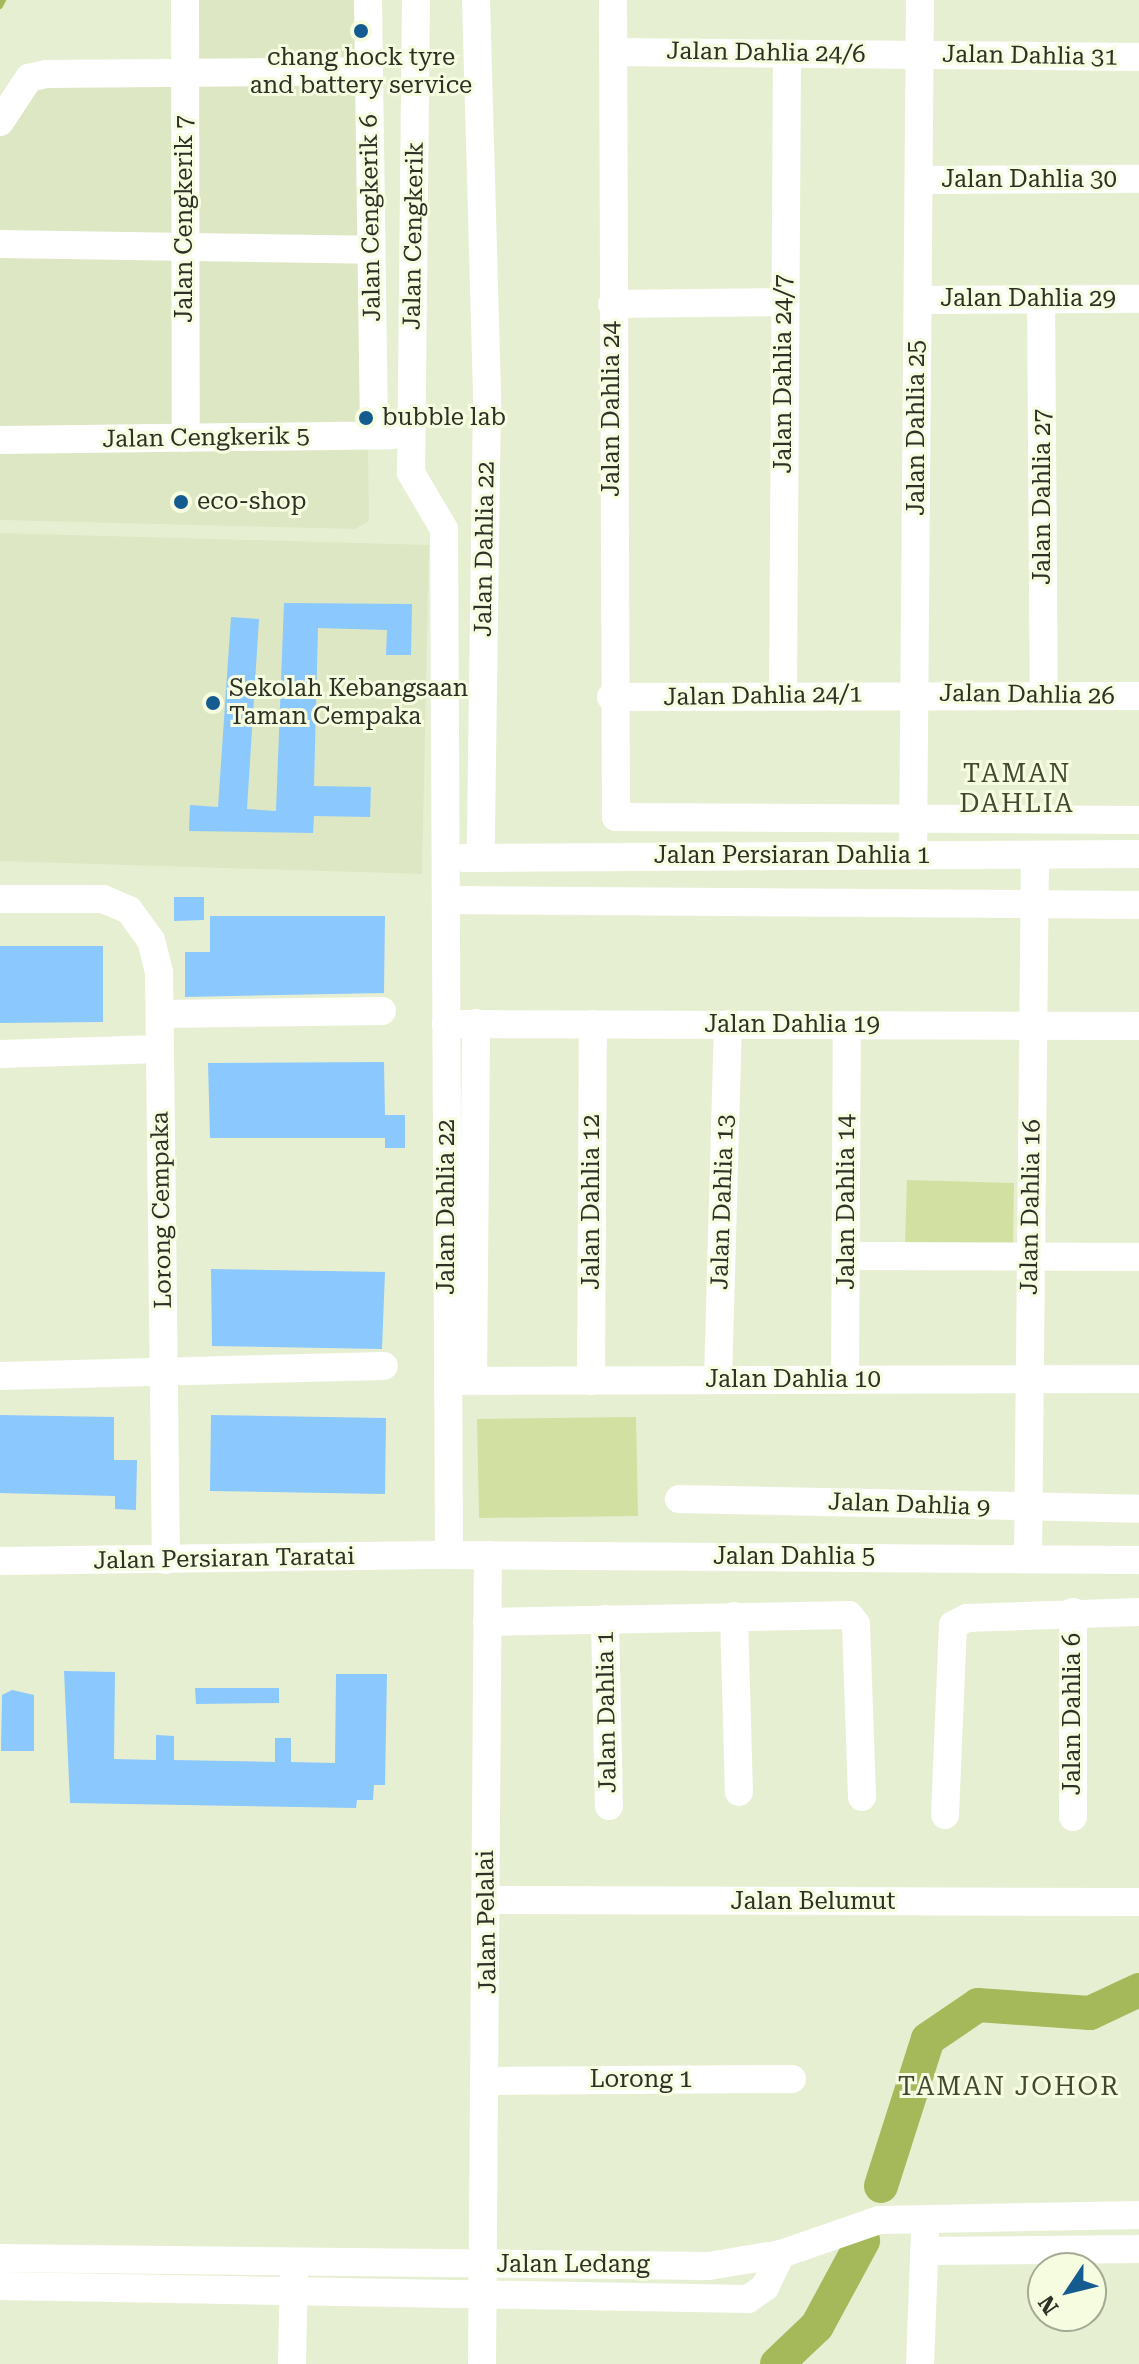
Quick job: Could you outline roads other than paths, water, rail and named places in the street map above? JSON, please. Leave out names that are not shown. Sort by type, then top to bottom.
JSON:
[{"type":"street","name":"Jalan Cengkerik 7","points":[[185,0],[186,438]]},
{"type":"street","name":"Jalan Cengkerik 6","points":[[368,0],[374,435]]},
{"type":"street","name":"Jalan Cengkerik","points":[[411,473],[416,0]]},
{"type":"street","name":"Jalan Dahlia 22","points":[[476,0],[487,401],[481,858]]},
{"type":"street","name":"Jalan Dahlia 24","points":[[613,0],[611,697],[616,817],[913,820]]},
{"type":"street","name":"Jalan Dahlia 25","points":[[913,855],[920,0]]},
{"type":"street","name":"Jalan Dahlia 24/6","points":[[613,52],[920,55]]},
{"type":"street","name":"Jalan Dahlia 24/7","points":[[783,695],[787,54]]},
{"type":"street","name":"Jalan Dahlia 31","points":[[920,55],[1139,57]]},
{"type":"street","points":[[0,122],[29,78],[185,70],[369,71]]},
{"type":"street","name":"Jalan Dahlia 30","points":[[919,180],[1139,179]]},
{"type":"street","points":[[0,244],[371,250]]},
{"type":"street","name":"Jalan Dahlia 27","points":[[1041,299],[1044,695]]},
{"type":"street","name":"Jalan Dahlia 29","points":[[918,300],[1139,299]]},
{"type":"street","points":[[612,304],[784,302]]},
{"type":"street","name":"Jalan Cengkerik 5","points":[[0,440],[411,435]]},
{"type":"street","name":"Jalan Dahlia 22","points":[[411,473],[444,529],[446,1024],[460,1381],[449,1555]]},
{"type":"street","name":"Jalan Dahlia 26","points":[[915,694],[1139,696]]},
{"type":"street","name":"Jalan Dahlia 24/1","points":[[611,697],[915,694]]},
{"type":"street","points":[[913,820],[1139,820]]},
{"type":"street","name":"Jalan Persiaran Dahlia 1","points":[[445,859],[1139,854]]},
{"type":"street","name":"Jalan Dahlia 16","points":[[1028,1559],[1035,855]]},
{"type":"street","name":"Lorong Cempaka","points":[[0,899],[103,899],[129,910],[151,940],[160,1014],[166,1560]]},
{"type":"street","name":"Jalan Persiaran Dahlia 1","points":[[446,900],[1139,905]]},
{"type":"street","points":[[160,1014],[382,1011]]},
{"type":"street","points":[[460,1381],[476,1023]]},
{"type":"street","name":"Jalan Dahlia 19","points":[[446,1024],[1139,1026]]},
{"type":"street","name":"Jalan Dahlia 12","points":[[591,1381],[593,1024]]},
{"type":"street","name":"Jalan Dahlia 13","points":[[718,1380],[728,1024]]},
{"type":"street","name":"Jalan Dahlia 14","points":[[845,1380],[847,1025]]},
{"type":"street","points":[[0,1054],[160,1049]]},
{"type":"street","points":[[848,1256],[1139,1257]]},
{"type":"street","points":[[0,1376],[384,1366]]},
{"type":"street","name":"Jalan Dahlia 10","points":[[460,1381],[1139,1379]]},
{"type":"street","name":"Jalan Dahlia 9","points":[[679,1499],[1139,1509]]},
{"type":"street","name":"Jalan Persiaran Taratai","points":[[0,1561],[449,1555]]},
{"type":"street","name":"Jalan Dahlia 5","points":[[449,1555],[1139,1560]]},
{"type":"street","name":"Jalan Pelalai","points":[[482,2364],[489,2081],[486,1900],[488,1555]]},
{"type":"street","points":[[487,1622],[840,1612],[856,1624],[862,1797]]},
{"type":"street","name":"Jalan Dahlia 6","points":[[1073,1612],[1073,1817]]},
{"type":"street","points":[[945,1815],[948,1632],[967,1618],[1139,1612]]},
{"type":"street","points":[[734,1616],[739,1792]]},
{"type":"street","name":"Jalan Dahlia 1","points":[[605,1619],[609,1806]]},
{"type":"street","name":"Jalan Belumut","points":[[486,1900],[1139,1902]]},
{"type":"street","name":"Lorong 1","points":[[489,2081],[792,2079]]},
{"type":"street","name":"Jalan Ledang","points":[[0,2258],[295,2256],[484,2276],[709,2266],[781,2254],[846,2228],[926,2216],[1139,2215]]},
{"type":"street","points":[[920,2364],[926,2216]]},
{"type":"street","points":[[924,2251],[1139,2249]]},
{"type":"street","points":[[0,2286],[293,2286],[484,2276],[748,2299],[765,2287],[781,2254]]},
{"type":"street","points":[[292,2364],[295,2256]]},
{"type":"waterway","points":[[0,6],[3,0]]},
{"type":"waterway","points":[[881,2186],[928,2039],[978,2005],[1090,2013],[1139,1990]]},
{"type":"waterway","points":[[777,2364],[817,2326],[863,2241]]},
{"type":"place","name":"chang hock tyre and battery service","points":[[361,31]]},
{"type":"place","name":"bubble lab","points":[[366,418]]},
{"type":"place","name":"eco-shop","points":[[181,502]]},
{"type":"place","name":"Sekolah Kebangsaan Taman Cempaka","points":[[213,703]]},
{"type":"district","name":"TAMAN DAHLIA","points":[[1017,789]]},
{"type":"district","name":"TAMAN JOHOR","points":[[1009,2087]]}]
